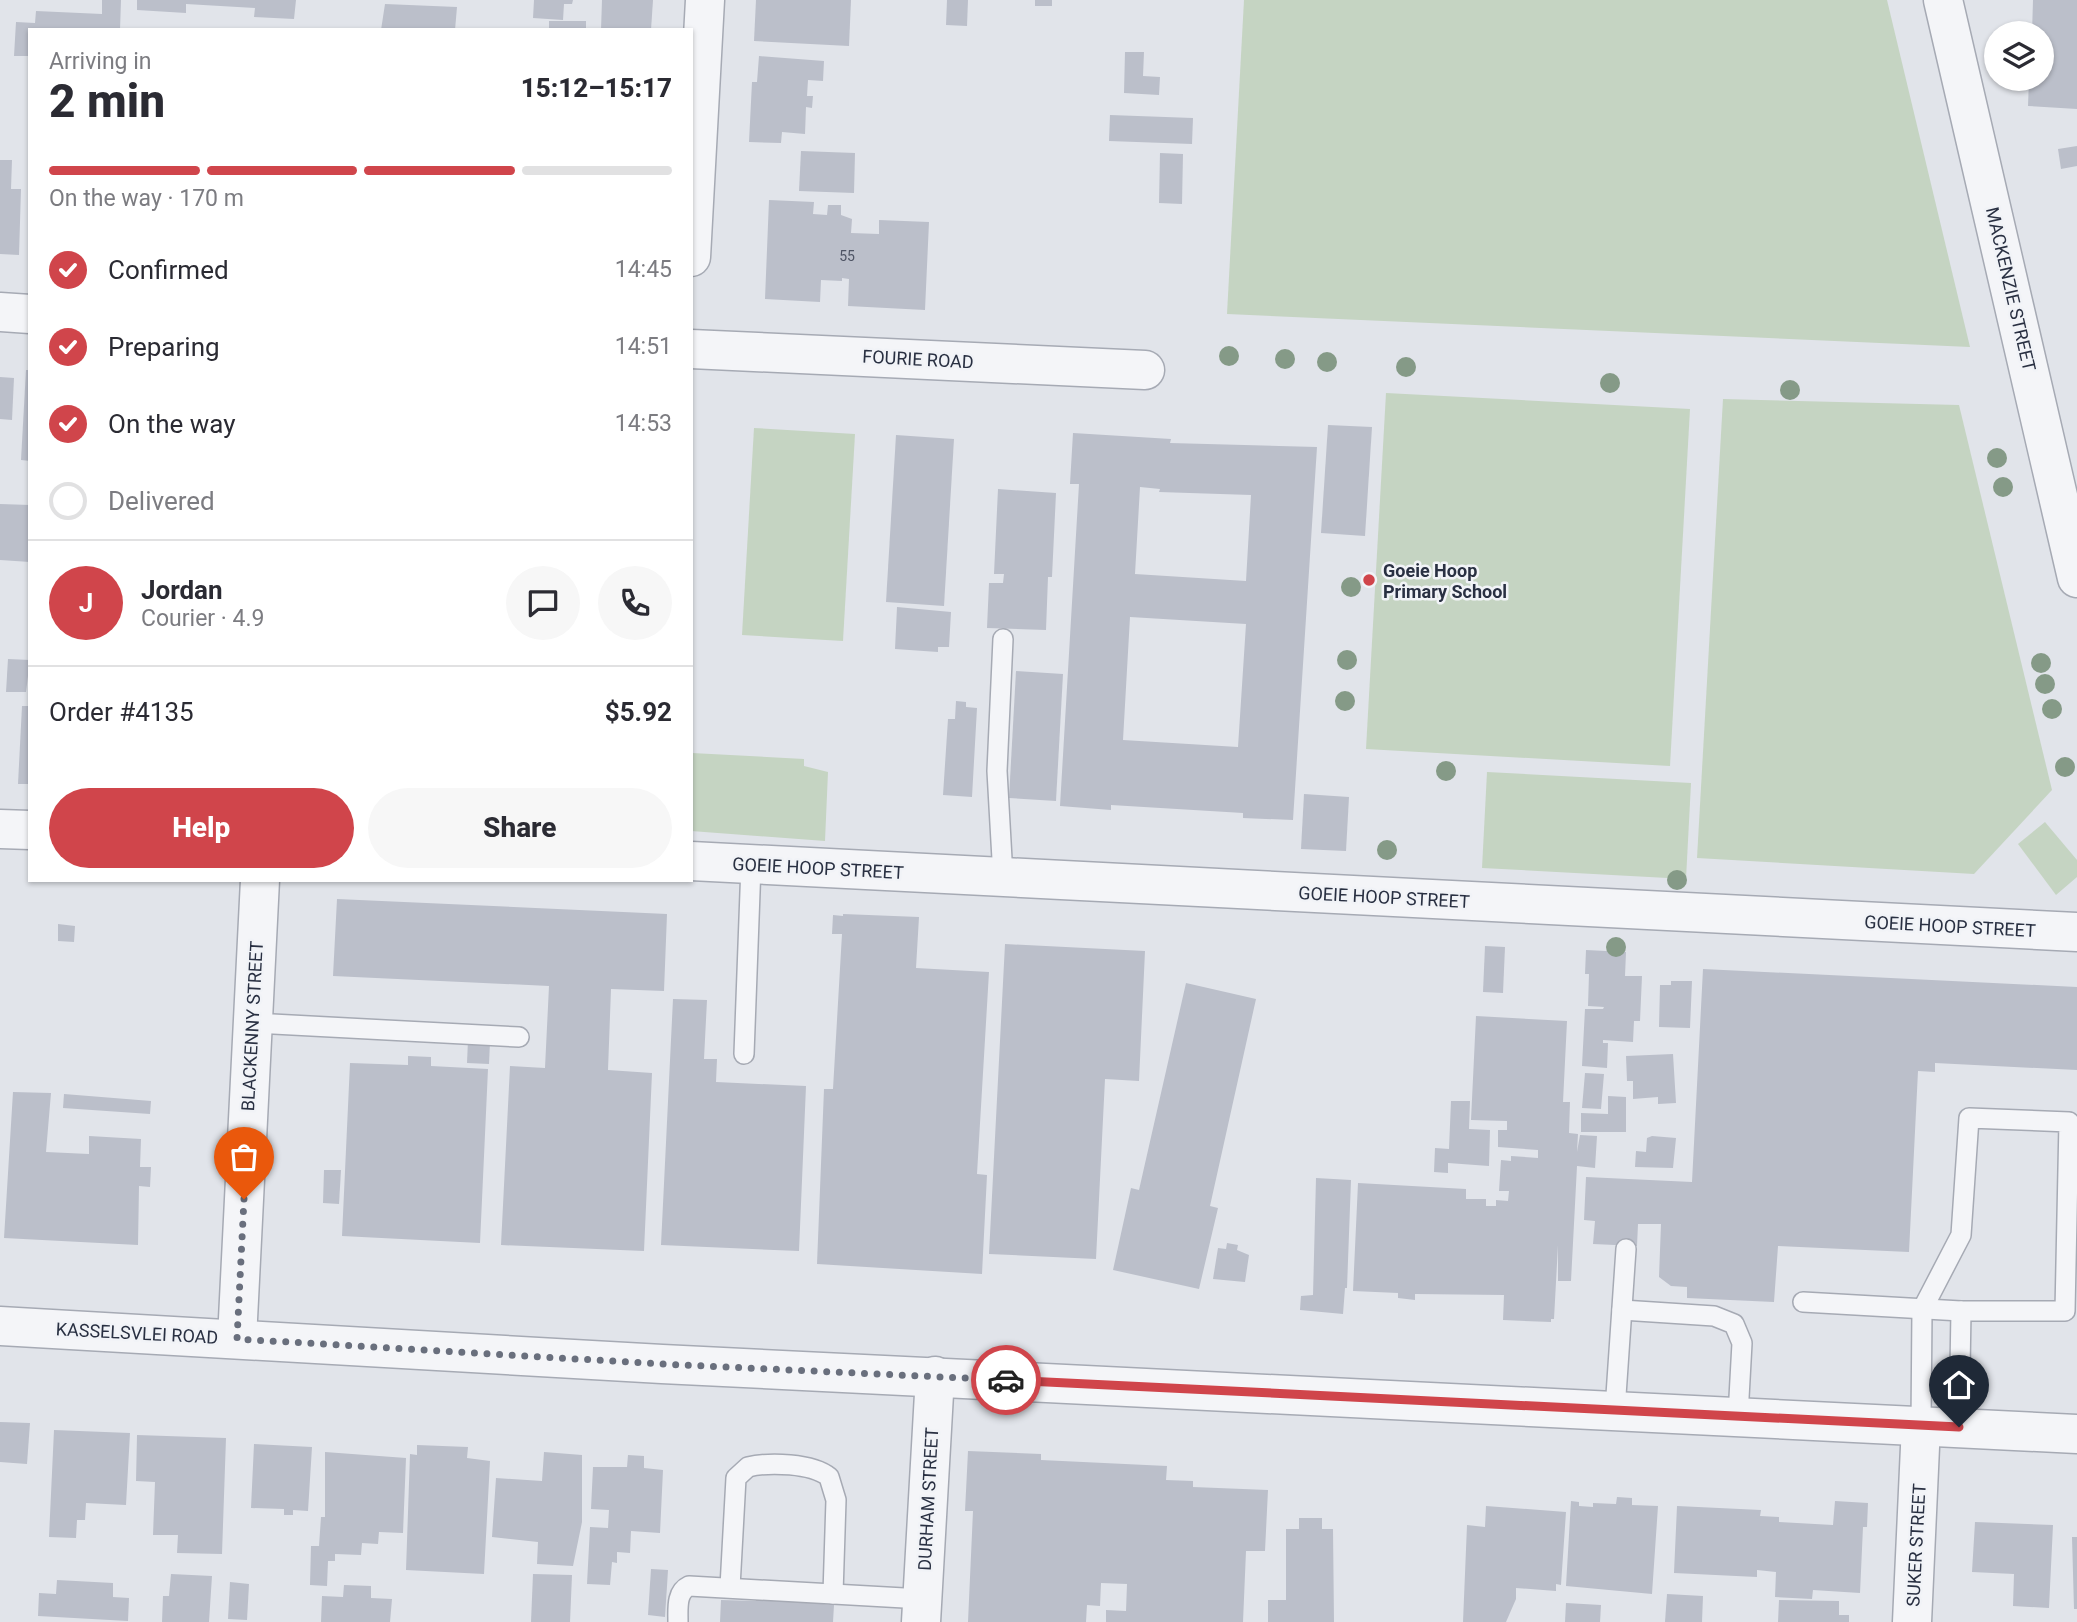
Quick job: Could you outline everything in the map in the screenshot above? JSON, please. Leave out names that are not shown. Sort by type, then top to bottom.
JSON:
[{"type":"street","points":[[693,220],[705,0]]},
{"type":"street","name":"MACKENZIE STREET","points":[[1943,0],[2067,491],[2077,578]]},
{"type":"street","points":[[0,312],[28,314]]},
{"type":"street","name":"FOURIE ROAD","points":[[693,349],[1145,370]]},
{"type":"street","points":[[0,829],[28,830]]},
{"type":"street","name":"GOEIE HOOP STREET","points":[[693,861],[2077,932]]},
{"type":"street","name":"BLACKENNY STREET","points":[[237,1339],[260,882]]},
{"type":"street","name":"KASSELSVLEI ROAD","points":[[0,1326],[662,1364],[2077,1434]]},
{"type":"street","name":"DURHAM STREET","points":[[922,1611],[935,1376]]},
{"type":"street","name":"SUKER STREET","points":[[1912,1622],[1921,1425]]},
{"type":"lane","points":[[1003,639],[997,771],[1003,877]]},
{"type":"lane","points":[[744,1054],[751,865]]},
{"type":"lane","points":[[253,1023],[519,1037]]},
{"type":"lane","points":[[1803,1302],[1922,1310],[2065,1311],[2069,1122],[1969,1118],[1962,1235],[1922,1310],[1921,1425]]},
{"type":"lane","points":[[1615,1410],[1626,1249]]},
{"type":"lane","points":[[1622,1310],[1714,1316],[1734,1324],[1742,1343],[1738,1416]]},
{"type":"lane","points":[[1959,1427],[1962,1311]]},
{"type":"lane","points":[[730,1587],[736,1478],[748,1467],[780,1466],[817,1469],[829,1476],[832,1483],[836,1500],[833,1594]]},
{"type":"lane","points":[[678,1622],[679,1597],[685,1587],[730,1587],[833,1594],[922,1611]]},
{"type":"green space","points":[[1244,0],[1887,0],[1970,347],[1227,314]]},
{"type":"green space","points":[[1386,393],[1690,409],[1670,766],[1366,749]]},
{"type":"green space","points":[[1723,399],[1959,405],[2052,790],[1974,874],[1697,858]]},
{"type":"green space","points":[[754,428],[855,434],[843,641],[742,635]]},
{"type":"green space","points":[[693,753],[804,759],[804,766],[828,772],[825,841],[693,831]]},
{"type":"green space","points":[[1487,772],[1691,783],[1686,879],[1482,868]]},
{"type":"green space","points":[[2045,822],[2077,860],[2077,877],[2056,895],[2018,844]]},
{"type":"building","points":[[102,0],[121,0],[120,28],[28,28],[28,56],[14,56],[16,22],[35,23],[36,11],[102,14]]},
{"type":"building","points":[[137,0],[296,0],[294,19],[254,17],[255,8],[186,4],[186,13],[137,10]]},
{"type":"building","points":[[534,0],[573,0],[572,4],[564,4],[563,20],[533,18]]},
{"type":"building","points":[[602,0],[653,0],[651,28],[601,28]]},
{"type":"building","points":[[756,0],[851,0],[849,46],[754,41]]},
{"type":"building","points":[[947,0],[968,0],[967,26],[946,25]]},
{"type":"building","points":[[1035,0],[1052,0],[1052,6],[1035,6]]},
{"type":"building","points":[[2033,0],[2077,0],[2077,109],[2028,106],[2029,91],[2054,91],[2054,21],[2032,21]]},
{"type":"building","points":[[385,4],[457,7],[455,28],[381,28]]},
{"type":"building","points":[[549,21],[586,21],[586,28],[549,28]]},
{"type":"building","points":[[1125,52],[1144,52],[1143,76],[1160,77],[1159,95],[1124,93]]},
{"type":"building","points":[[759,56],[824,61],[823,81],[808,80],[807,96],[813,96],[812,108],[806,107],[805,134],[782,132],[781,143],[749,142],[752,82],[757,82]]},
{"type":"building","points":[[1110,115],[1193,118],[1192,144],[1109,141]]},
{"type":"building","points":[[2077,146],[2077,166],[2061,169],[2058,149]]},
{"type":"building","points":[[801,151],[855,153],[854,193],[799,191]]},
{"type":"building","points":[[1160,153],[1183,154],[1182,204],[1159,203]]},
{"type":"building","points":[[0,160],[12,160],[11,189],[21,189],[19,255],[0,254]]},
{"type":"building","points":[[769,200],[814,202],[813,214],[827,215],[828,205],[841,205],[841,215],[852,219],[851,233],[879,234],[879,220],[929,222],[925,310],[848,306],[849,279],[842,278],[842,281],[821,280],[820,302],[765,299]]},
{"type":"building","points":[[26,370],[28,370],[28,461],[21,460]]},
{"type":"building","points":[[0,377],[14,378],[12,420],[0,419]]},
{"type":"building","points":[[1328,425],[1372,427],[1365,536],[1321,533]]},
{"type":"building","points":[[1073,433],[1171,439],[1170,443],[1317,447],[1293,820],[1243,818],[1243,813],[1111,805],[1111,810],[1060,806],[1079,484],[1070,484]],"holes":[[[1140,487],[1160,489],[1159,492],[1251,495],[1246,581],[1135,574]],[[1130,617],[1246,624],[1238,747],[1123,740]]]},
{"type":"building","points":[[896,435],[954,439],[944,606],[886,602]]},
{"type":"building","points":[[998,489],[1056,493],[1052,577],[1048,577],[1046,630],[987,628],[989,583],[1003,583],[1004,574],[994,574]]},
{"type":"building","points":[[0,504],[28,505],[28,562],[0,560]]},
{"type":"building","points":[[897,607],[951,612],[949,647],[938,647],[938,652],[895,649]]},
{"type":"building","points":[[8,659],[28,660],[26,692],[6,692]]},
{"type":"building","points":[[1016,671],[1063,674],[1056,801],[1009,798]]},
{"type":"building","points":[[956,701],[966,702],[966,707],[977,708],[972,797],[943,795],[948,719],[955,719]]},
{"type":"building","points":[[22,706],[28,706],[28,784],[18,784]]},
{"type":"building","points":[[1304,794],[1349,797],[1346,851],[1301,849]]},
{"type":"building","points":[[337,899],[667,914],[664,991],[611,989],[608,1070],[652,1073],[644,1251],[501,1245],[510,1066],[545,1068],[549,986],[333,976]]},
{"type":"building","points":[[833,915],[919,917],[916,968],[989,972],[977,1174],[987,1175],[982,1274],[817,1264],[824,1089],[833,1089],[842,934],[832,934]]},
{"type":"building","points":[[58,924],[75,926],[74,942],[58,941]]},
{"type":"building","points":[[1005,944],[1145,951],[1139,1081],[1105,1079],[1096,1259],[989,1254]]},
{"type":"building","points":[[1485,946],[1505,947],[1503,993],[1483,992]]},
{"type":"building","points":[[1586,950],[1626,952],[1625,976],[1642,976],[1640,1021],[1634,1021],[1633,1042],[1603,1040],[1603,1043],[1608,1043],[1607,1068],[1582,1066],[1585,1009],[1604,1007],[1588,1006],[1589,974],[1585,974]]},
{"type":"building","points":[[1703,969],[2077,987],[2077,1070],[1935,1063],[1935,1072],[1918,1071],[1909,1252],[1778,1246],[1774,1302],[1687,1298],[1687,1287],[1671,1286],[1659,1277],[1661,1224],[1638,1224],[1637,1246],[1593,1244],[1595,1221],[1584,1220],[1586,1177],[1692,1182]]},
{"type":"building","points":[[1671,981],[1692,981],[1690,1028],[1659,1027],[1660,985],[1671,985]]},
{"type":"building","points":[[1186,983],[1256,999],[1210,1206],[1218,1208],[1199,1289],[1113,1270],[1131,1188],[1139,1190]]},
{"type":"building","points":[[673,999],[707,1000],[704,1059],[717,1059],[716,1082],[806,1086],[799,1251],[661,1245]]},
{"type":"building","points":[[1476,1016],[1567,1021],[1563,1102],[1570,1102],[1569,1133],[1578,1134],[1577,1152],[1580,1135],[1597,1136],[1595,1168],[1577,1166],[1571,1281],[1558,1281],[1558,1245],[1554,1319],[1551,1319],[1551,1322],[1503,1320],[1504,1295],[1415,1294],[1415,1300],[1398,1298],[1398,1293],[1353,1291],[1358,1183],[1466,1189],[1466,1199],[1486,1199],[1486,1206],[1496,1206],[1496,1200],[1508,1201],[1509,1191],[1499,1191],[1501,1160],[1511,1161],[1511,1156],[1538,1158],[1538,1150],[1498,1147],[1498,1130],[1507,1130],[1507,1121],[1471,1120]]},
{"type":"building","points":[[468,1040],[490,1042],[489,1064],[467,1063]]},
{"type":"building","points":[[1673,1054],[1676,1103],[1658,1104],[1658,1097],[1633,1099],[1633,1081],[1627,1081],[1626,1056]]},
{"type":"building","points":[[408,1056],[431,1057],[431,1066],[488,1069],[480,1243],[342,1236],[350,1063],[408,1065]]},
{"type":"building","points":[[1585,1073],[1604,1074],[1601,1109],[1582,1108]]},
{"type":"building","points":[[13,1092],[51,1093],[46,1152],[89,1154],[89,1136],[141,1139],[140,1167],[151,1167],[150,1187],[139,1186],[138,1245],[4,1238]]},
{"type":"building","points":[[64,1094],[151,1101],[150,1114],[63,1108]]},
{"type":"building","points":[[1608,1096],[1626,1097],[1626,1132],[1581,1132],[1581,1113],[1608,1114]]},
{"type":"building","points":[[1451,1101],[1470,1101],[1469,1129],[1490,1130],[1489,1166],[1448,1163],[1448,1173],[1434,1172],[1435,1148],[1449,1149]]},
{"type":"building","points":[[1647,1138],[1676,1138],[1673,1168],[1635,1167],[1636,1151],[1646,1152]]},
{"type":"building","points":[[324,1170],[341,1170],[339,1204],[323,1203]]},
{"type":"building","points":[[1316,1178],[1351,1180],[1347,1288],[1343,1314],[1300,1310],[1301,1296],[1313,1295]]},
{"type":"building","points":[[1227,1243],[1238,1245],[1237,1250],[1249,1255],[1245,1282],[1213,1279],[1218,1248],[1226,1249]]},
{"type":"building","points":[[0,1422],[30,1423],[27,1464],[0,1462]]},
{"type":"building","points":[[54,1430],[130,1433],[126,1505],[86,1503],[85,1520],[77,1520],[76,1538],[49,1537]]},
{"type":"building","points":[[137,1435],[226,1438],[222,1554],[177,1553],[178,1535],[153,1535],[155,1482],[136,1481]]},
{"type":"building","points":[[254,1444],[312,1447],[308,1511],[293,1510],[293,1515],[284,1515],[284,1509],[251,1508]]},
{"type":"building","points":[[417,1445],[468,1447],[467,1458],[490,1461],[484,1574],[406,1570],[410,1454],[417,1455]]},
{"type":"building","points":[[968,1451],[1041,1454],[1041,1460],[1167,1466],[1166,1480],[1193,1481],[1193,1487],[1268,1490],[1265,1551],[1246,1551],[1243,1622],[1106,1622],[1106,1610],[1126,1611],[1127,1584],[1101,1583],[1100,1606],[1087,1605],[1086,1622],[968,1622],[973,1511],[965,1511]]},
{"type":"building","points":[[325,1452],[406,1458],[403,1533],[379,1532],[378,1544],[362,1543],[361,1555],[335,1554],[335,1561],[328,1561],[327,1586],[310,1585],[311,1546],[319,1546],[321,1517],[325,1517]]},
{"type":"building","points":[[544,1452],[582,1455],[582,1522],[573,1566],[537,1564],[538,1542],[492,1537],[496,1478],[542,1481]]},
{"type":"building","points":[[628,1455],[644,1456],[644,1468],[663,1470],[660,1533],[631,1531],[630,1553],[617,1552],[617,1563],[612,1562],[610,1585],[587,1584],[590,1527],[608,1528],[609,1510],[591,1509],[593,1467],[627,1467]]},
{"type":"building","points":[[1617,1497],[1632,1498],[1632,1505],[1658,1506],[1652,1594],[1566,1586],[1571,1501],[1579,1502],[1579,1506],[1593,1507],[1593,1503],[1616,1504]]},
{"type":"building","points":[[1835,1501],[1868,1503],[1867,1527],[1863,1527],[1860,1593],[1813,1590],[1812,1599],[1775,1597],[1776,1572],[1757,1570],[1757,1577],[1674,1573],[1677,1506],[1761,1510],[1760,1516],[1779,1517],[1779,1522],[1833,1525]]},
{"type":"building","points":[[1486,1506],[1566,1512],[1561,1585],[1556,1584],[1556,1591],[1516,1588],[1516,1599],[1506,1622],[1463,1622],[1467,1525],[1485,1527]]},
{"type":"building","points":[[1299,1518],[1322,1518],[1322,1529],[1333,1529],[1334,1622],[1268,1622],[1268,1600],[1286,1600],[1286,1529],[1299,1529]]},
{"type":"building","points":[[1975,1522],[2053,1525],[2049,1608],[2013,1606],[2014,1574],[1972,1572]]},
{"type":"building","points":[[2072,1537],[2077,1537],[2077,1609],[2074,1609]]},
{"type":"building","points":[[651,1569],[668,1570],[665,1617],[648,1615]]},
{"type":"building","points":[[171,1574],[212,1576],[209,1622],[162,1622],[163,1596],[169,1596]]},
{"type":"building","points":[[533,1574],[572,1575],[570,1622],[531,1622]]},
{"type":"building","points":[[57,1580],[113,1583],[113,1597],[129,1598],[128,1621],[38,1616],[39,1593],[56,1594]]},
{"type":"building","points":[[230,1582],[249,1584],[247,1620],[228,1619]]},
{"type":"building","points":[[344,1585],[371,1586],[371,1598],[392,1599],[390,1622],[321,1622],[322,1596],[343,1597]]},
{"type":"building","points":[[1667,1594],[1703,1596],[1702,1622],[1665,1622]]},
{"type":"building","points":[[756,1598],[834,1605],[833,1622],[720,1622],[721,1600],[756,1601]]},
{"type":"building","points":[[1779,1600],[1839,1601],[1839,1615],[1849,1615],[1849,1622],[1778,1622]]},
{"type":"building","points":[[1566,1603],[1601,1605],[1600,1622],[1565,1622]]},
{"type":"way so far","points":[[244,1199],[237,1339],[662,1364],[1006,1380]]},
{"type":"place","name":"Goeie Hoop Primary School","points":[[1369,580]]},
{"type":"route","points":[[1006,1380],[1959,1427]]}]
